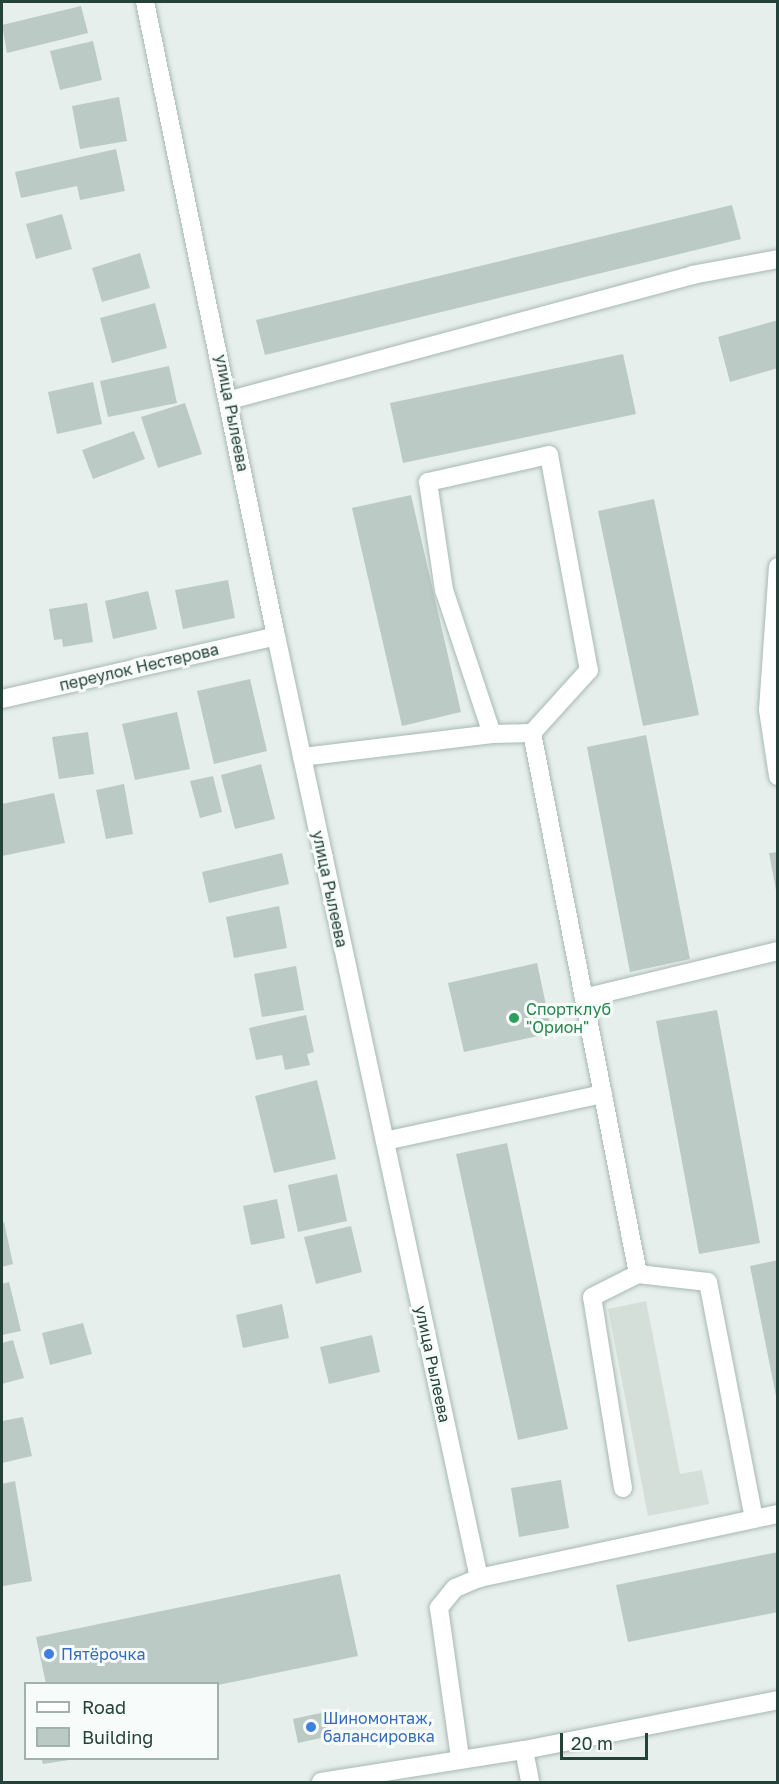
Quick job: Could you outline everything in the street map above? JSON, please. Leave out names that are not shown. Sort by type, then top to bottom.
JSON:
[{"type":"street","name":"улица Рылеева","points":[[145,2],[230,400],[276,636],[479,1578]]},
{"type":"street","points":[[230,400],[692,275],[777,259]]},
{"type":"street","points":[[302,757],[492,734],[532,733],[589,670],[549,455],[428,482],[444,590],[492,734]]},
{"type":"street","points":[[777,567],[768,710],[777,776]]},
{"type":"street","name":"переулок Нестерова","points":[[2,699],[276,636]]},
{"type":"street","points":[[532,733],[638,1274]]},
{"type":"street","points":[[584,998],[777,951]]},
{"type":"street","points":[[385,1141],[603,1094]]},
{"type":"street","points":[[623,1488],[592,1298],[638,1274],[708,1282],[754,1518]]},
{"type":"street","points":[[460,1757],[439,1608],[455,1587],[479,1578],[777,1514]]},
{"type":"street","points":[[321,1782],[460,1757],[524,1750],[777,1700]]},
{"type":"street","points":[[524,1750],[530,1782]]},
{"type":"shaded area","points":[[646,1301],[680,1474],[702,1470],[709,1504],[648,1516],[608,1309]]},
{"type":"building","points":[[81,6],[88,33],[7,53],[2,25]]},
{"type":"building","points":[[93,41],[102,80],[60,90],[50,51]]},
{"type":"building","points":[[119,97],[127,141],[80,149],[72,106]]},
{"type":"building","points":[[116,149],[125,191],[80,200],[77,186],[21,198],[15,172]]},
{"type":"building","points":[[732,205],[741,239],[265,355],[256,320]]},
{"type":"building","points":[[62,214],[72,249],[36,259],[26,224]]},
{"type":"building","points":[[140,253],[150,288],[102,302],[92,268]]},
{"type":"building","points":[[155,303],[167,348],[112,363],[100,318]]},
{"type":"building","points":[[778,320],[778,368],[730,382],[718,337]]},
{"type":"building","points":[[623,354],[636,414],[403,463],[390,403]]},
{"type":"building","points":[[169,366],[177,403],[108,417],[100,381]]},
{"type":"building","points":[[93,382],[102,424],[57,434],[48,392]]},
{"type":"building","points":[[185,403],[202,454],[158,468],[141,417]]},
{"type":"building","points":[[134,431],[145,459],[93,479],[82,450]]},
{"type":"building","points":[[411,495],[461,712],[402,726],[352,508]]},
{"type":"building","points":[[654,499],[699,715],[643,726],[598,511]]},
{"type":"building","points":[[228,580],[235,618],[183,629],[175,590]]},
{"type":"building","points":[[148,591],[157,629],[113,639],[105,601]]},
{"type":"building","points":[[87,603],[93,642],[63,647],[62,639],[54,640],[49,609]]},
{"type":"building","points":[[250,679],[267,751],[214,764],[197,691]]},
{"type":"building","points":[[177,712],[190,769],[135,780],[122,724]]},
{"type":"building","points":[[88,732],[94,774],[59,779],[52,737]]},
{"type":"building","points":[[646,735],[690,959],[630,972],[587,747]]},
{"type":"building","points":[[261,764],[275,819],[235,829],[221,775]]},
{"type":"building","points":[[213,776],[222,812],[200,818],[190,781]]},
{"type":"building","points":[[124,784],[133,834],[106,839],[96,790]]},
{"type":"building","points":[[54,793],[65,843],[2,856],[2,804]]},
{"type":"building","points":[[778,852],[778,890],[776,890],[769,853]]},
{"type":"building","points":[[282,853],[289,884],[209,903],[202,872]]},
{"type":"building","points":[[279,906],[287,948],[234,958],[226,917]]},
{"type":"building","points":[[537,963],[552,1033],[464,1052],[448,983]]},
{"type":"building","points":[[296,966],[304,1010],[262,1017],[254,974]]},
{"type":"building","points":[[717,1010],[760,1243],[699,1254],[656,1021]]},
{"type":"building","points":[[306,1015],[314,1052],[307,1054],[310,1065],[285,1070],[282,1055],[256,1060],[249,1028]]},
{"type":"building","points":[[317,1080],[336,1159],[274,1173],[255,1096]]},
{"type":"building","points":[[507,1143],[568,1429],[518,1440],[456,1154]]},
{"type":"building","points":[[337,1174],[347,1221],[298,1232],[288,1185]]},
{"type":"building","points":[[277,1199],[285,1238],[251,1245],[243,1206]]},
{"type":"building","points":[[4,1222],[13,1264],[2,1267],[2,1223]]},
{"type":"building","points":[[351,1226],[362,1272],[316,1284],[304,1237]]},
{"type":"building","points":[[778,1260],[778,1396],[776,1396],[750,1266]]},
{"type":"building","points":[[9,1282],[21,1331],[2,1335],[2,1284]]},
{"type":"building","points":[[282,1304],[289,1338],[243,1348],[236,1315]]},
{"type":"building","points":[[83,1323],[92,1354],[50,1365],[42,1333]]},
{"type":"building","points":[[372,1335],[380,1372],[329,1384],[320,1347]]},
{"type":"building","points":[[13,1340],[24,1378],[2,1384],[2,1343]]},
{"type":"building","points":[[23,1417],[32,1456],[2,1463],[2,1421]]},
{"type":"building","points":[[561,1480],[569,1528],[519,1537],[511,1488]]},
{"type":"building","points":[[15,1481],[32,1581],[3,1586],[2,1484]]},
{"type":"building","points":[[778,1552],[778,1612],[628,1642],[616,1585]]},
{"type":"building","points":[[340,1574],[358,1656],[219,1685],[219,1682],[46,1682],[36,1637]]},
{"type":"building","name":"Шиномонтаж, балансировка","points":[[325,1712],[330,1736],[298,1743],[293,1719]]},
{"type":"building","points":[[42,1760],[69,1760],[43,1764]]},
{"type":"place","name":"Спортклуб \"Орион\"","points":[[514,1018]]},
{"type":"place","name":"Пятёрочка","points":[[49,1654]]},
{"type":"place","name":"Шиномонтаж, балансировка","points":[[311,1727]]}]
